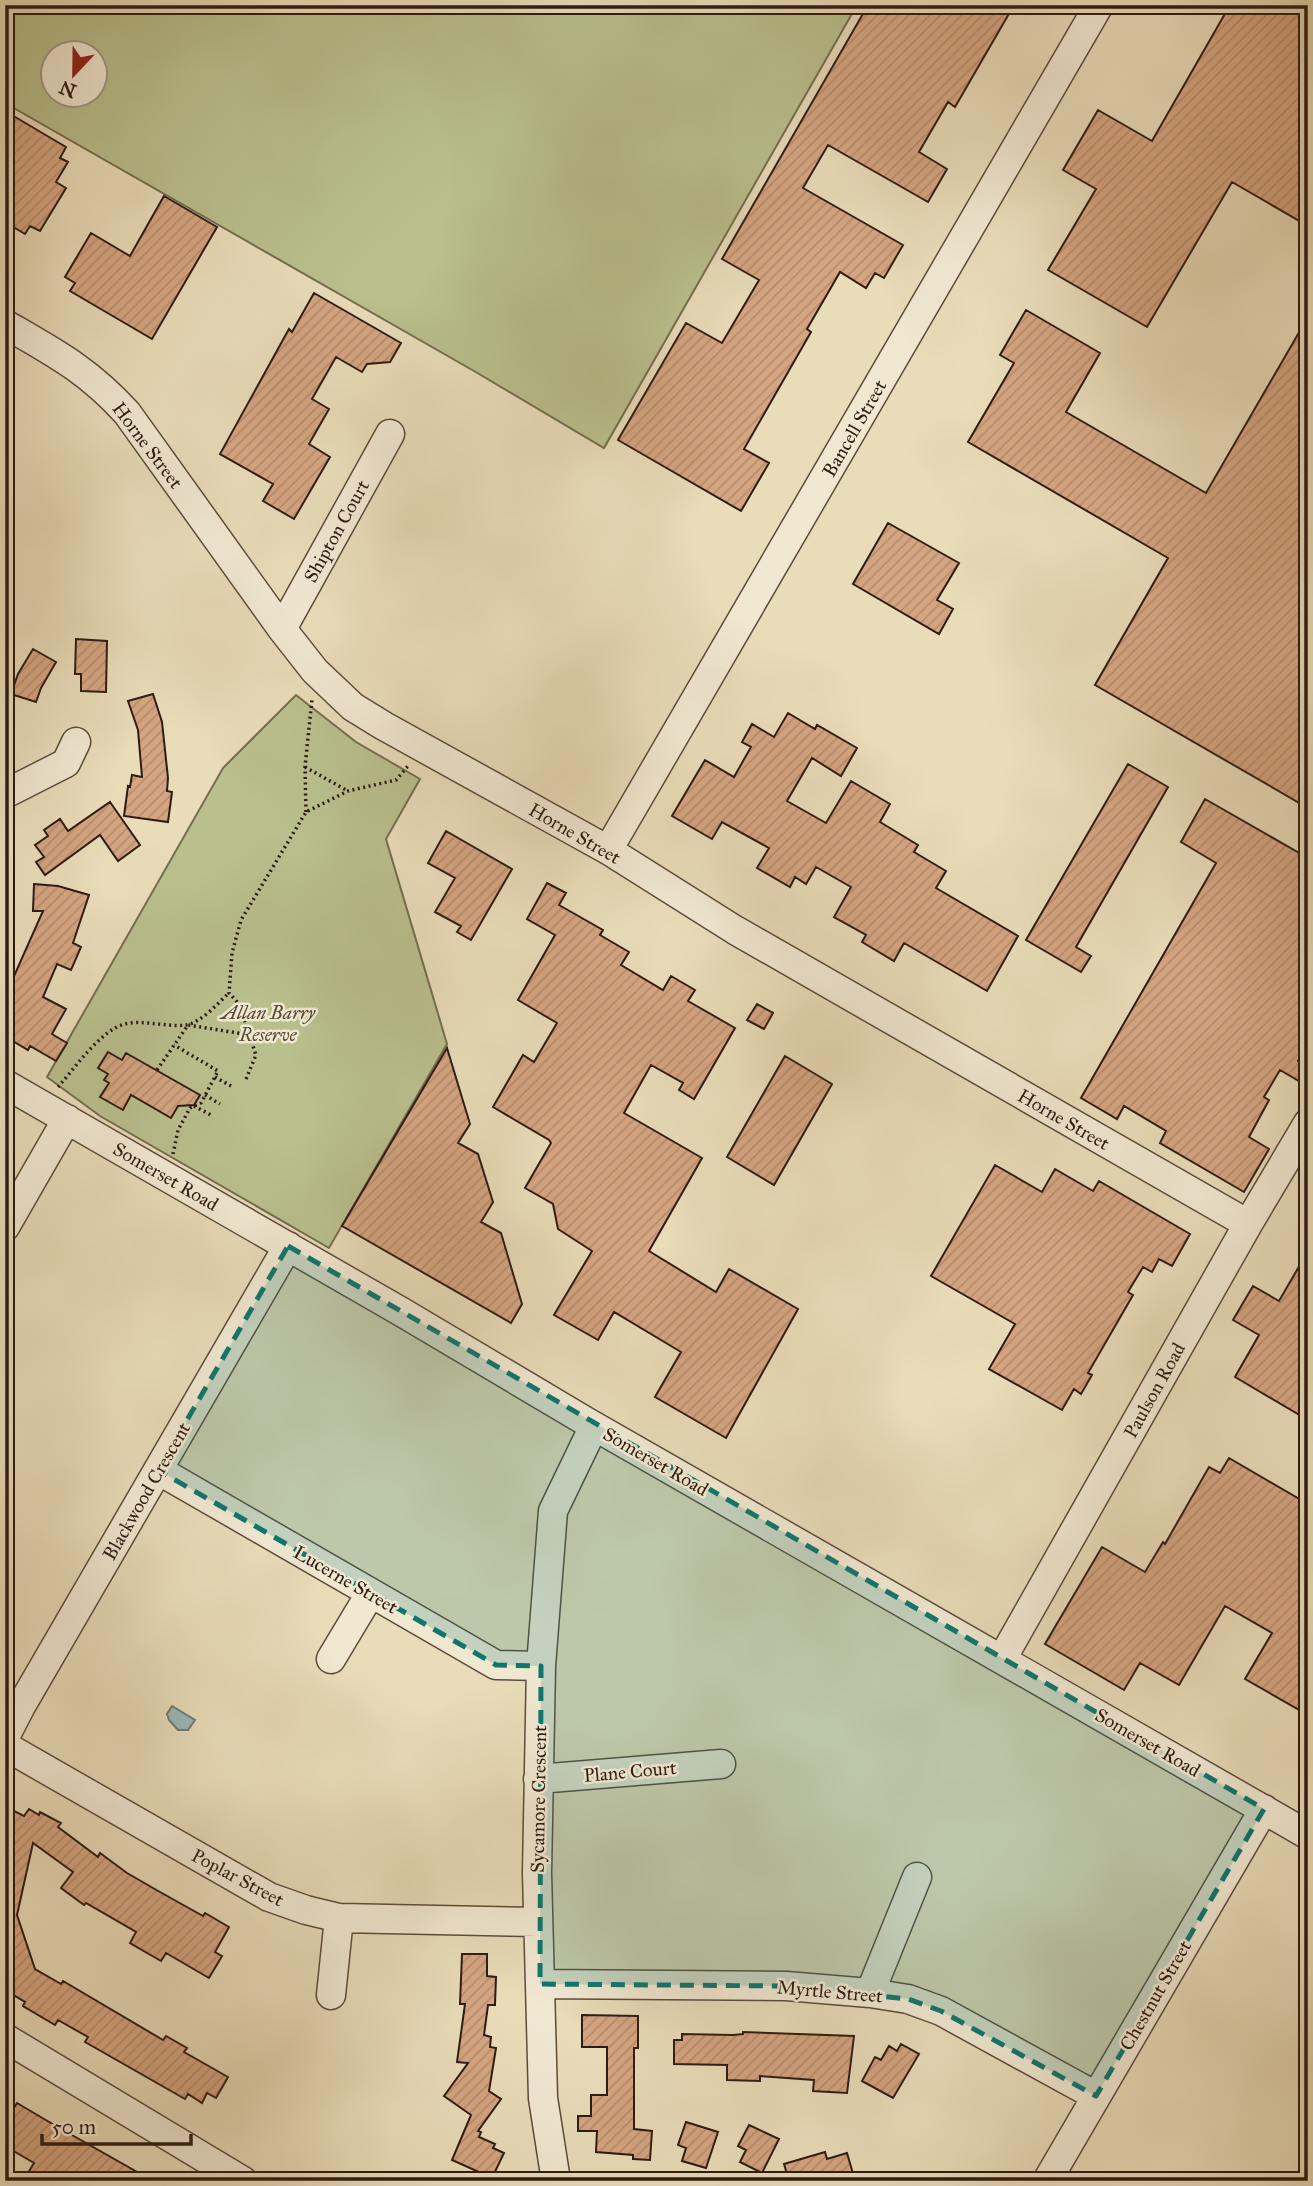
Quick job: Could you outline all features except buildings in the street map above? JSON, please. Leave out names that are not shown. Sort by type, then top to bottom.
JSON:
[{"type":"street","name":"Bancell Street","points":[[608,850],[1099,5]]},
{"type":"street","name":"Horne Street","points":[[5,324],[70,361],[108,392],[282,629],[315,671],[353,707],[608,850],[736,930],[1248,1224]]},
{"type":"street","name":"Shipton Court","points":[[282,629],[390,434]]},
{"type":"street","points":[[5,794],[66,763],[76,742]]},
{"type":"street","name":"Somerset Road","points":[[5,1084],[594,1426],[1308,1835]]},
{"type":"street","points":[[5,1227],[67,1119]]},
{"type":"street","name":"Paulson Road","points":[[1002,1659],[1308,1123]]},
{"type":"street","name":"Blackwood Crescent","points":[[5,1737],[288,1246]]},
{"type":"street","name":"Sycamore Crescent","points":[[556,2181],[543,2098],[538,1922],[541,1666],[553,1511],[594,1426]]},
{"type":"street","name":"Lucerne Street","points":[[158,1470],[496,1665],[541,1666]]},
{"type":"street","points":[[331,1659],[370,1594]]},
{"type":"street","name":"Poplar Street","points":[[5,1746],[269,1897],[306,1910],[339,1918],[538,1922]]},
{"type":"street","name":"Plane Court","points":[[538,1779],[721,1764]]},
{"type":"street","name":"Chestnut Street","points":[[1047,2181],[1264,1809]]},
{"type":"street","points":[[870,1993],[916,1877]]},
{"type":"street","points":[[331,1995],[339,1918]]},
{"type":"street","name":"Myrtle Street","points":[[540,1984],[786,1986],[908,1999],[941,2011],[1096,2096]]},
{"type":"street","points":[[5,2038],[243,2181]]},
{"type":"path","points":[[157,1070],[188,1025],[229,993],[232,953],[241,920],[306,812],[305,768],[315,671]]},
{"type":"path","points":[[306,812],[348,791],[396,780],[423,748]]},
{"type":"path","points":[[305,768],[348,791]]},
{"type":"path","points":[[229,993],[239,1004],[256,1055],[246,1079]]},
{"type":"path","points":[[43,1105],[94,1046],[117,1027],[141,1023],[188,1025],[250,1035]]},
{"type":"path","points":[[163,1174],[172,1160],[178,1130],[190,1108],[201,1103],[218,1071],[174,1045]]},
{"type":"path","points":[[215,1077],[231,1086]]},
{"type":"path","points":[[205,1095],[220,1104]]},
{"type":"path","points":[[194,1106],[213,1116]]},
{"type":"highlighted area","points":[[288,1246],[1264,1809],[1096,2096],[941,2011],[908,1999],[786,1986],[540,1984],[541,1666],[496,1665],[158,1470]]},
{"type":"green space","points":[[5,5],[857,5],[604,448],[5,103]]},
{"type":"green space","name":"Allan Barry Reserve","points":[[296,695],[356,742],[420,779],[386,839],[447,1044],[329,1248],[100,1116],[47,1077],[223,768]]},
{"type":"water","points":[[172,1706],[195,1720],[188,1730],[178,1730],[169,1720],[167,1714]]}]
